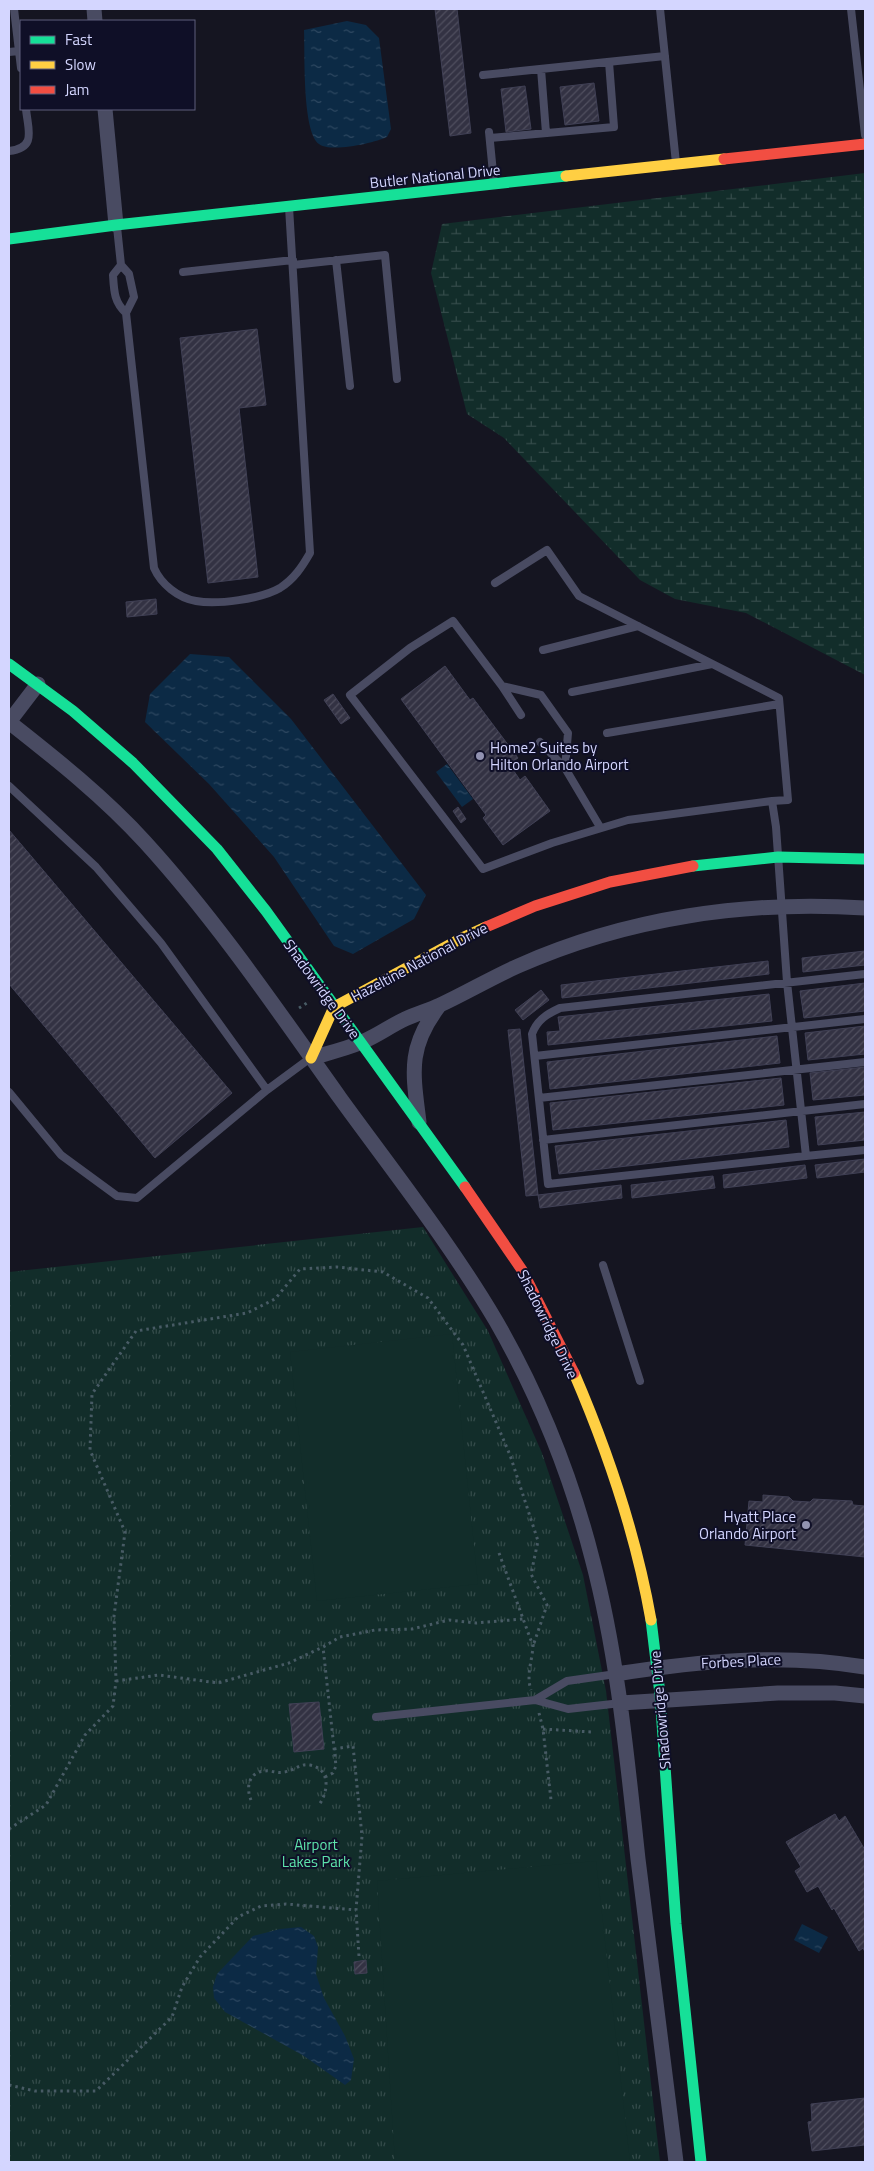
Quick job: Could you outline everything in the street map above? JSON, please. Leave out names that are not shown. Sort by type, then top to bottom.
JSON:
[{"type":"street","points":[[105,110],[116,225]]},
{"type":"street","name":"Butler National Drive","points":[[9,239],[116,225],[865,144]]},
{"type":"street","name":"Shadowridge Drive","points":[[9,664],[38,684],[114,745],[180,808],[241,879],[506,1245],[556,1335],[595,1428],[624,1510],[647,1602],[662,1702],[676,1940],[701,2162]]},
{"type":"street","points":[[38,684],[9,723],[82,781],[144,841],[222,936],[466,1274],[498,1326],[525,1377],[551,1436],[585,1530],[602,1599],[621,1703],[676,2162]]},
{"type":"street","name":"Hazeltine National Drive","points":[[311,1058],[334,1006],[484,927],[568,895],[610,882],[666,870],[723,861],[778,857],[865,859]]},
{"type":"street","points":[[311,1058],[361,1043],[405,1019],[439,1006],[520,966],[590,940],[676,918],[782,906],[865,908]]},
{"type":"street","points":[[419,1124],[414,1082],[414,1058],[420,1034],[439,1006]]},
{"type":"street","name":"Forbes Place","points":[[616,1674],[732,1660],[813,1660],[865,1667]]},
{"type":"street","points":[[621,1703],[662,1702],[732,1695],[835,1693],[865,1696]]},
{"type":"lane","points":[[14,9],[20,60]]},
{"type":"lane","points":[[660,9],[676,165]]},
{"type":"lane","points":[[851,9],[865,135]]},
{"type":"lane","points":[[856,51],[865,50]]},
{"type":"lane","points":[[9,52],[19,51]]},
{"type":"lane","points":[[483,75],[665,56]]},
{"type":"lane","points":[[494,185],[489,135],[546,133],[614,127],[608,62]]},
{"type":"lane","points":[[541,69],[546,133]]},
{"type":"lane","points":[[9,151],[18,150],[26,145],[30,138],[26,110]]},
{"type":"lane","points":[[116,225],[121,265],[130,274],[134,297],[126,313],[154,568],[157,575],[170,588],[196,601],[235,600],[278,588],[298,574],[310,553],[289,207]]},
{"type":"lane","points":[[183,272],[385,255],[397,379]]},
{"type":"lane","points":[[336,260],[350,386]]},
{"type":"lane","points":[[121,265],[113,276],[115,299],[118,306],[126,313]]},
{"type":"lane","points":[[495,583],[547,550],[579,596],[779,698],[788,800],[628,820],[600,827],[483,869],[350,696],[410,648],[452,621],[502,686],[521,715]]},
{"type":"lane","points":[[543,650],[638,626]]},
{"type":"lane","points":[[572,692],[712,664]]},
{"type":"lane","points":[[502,686],[541,694],[568,733],[565,768]]},
{"type":"lane","points":[[606,733],[779,704]]},
{"type":"lane","points":[[540,742],[565,768],[600,827]]},
{"type":"lane","points":[[9,786],[96,867],[161,943],[268,1090]]},
{"type":"lane","points":[[772,801],[787,982],[806,1156]]},
{"type":"lane","points":[[865,974],[560,1008],[549,1013],[535,1026],[532,1034],[548,1184],[865,1150]]},
{"type":"lane","points":[[535,1056],[865,1019]]},
{"type":"lane","points":[[9,1092],[61,1155],[117,1196],[137,1198],[268,1090],[311,1058]]},
{"type":"lane","points":[[539,1098],[865,1062]]},
{"type":"lane","points":[[543,1140],[865,1104]]},
{"type":"lane","points":[[602,1265],[640,1380]]},
{"type":"lane","points":[[535,1700],[567,1680],[616,1674]]},
{"type":"lane","points":[[376,1717],[535,1700],[568,1709],[621,1703]]},
{"type":"path","points":[[299,1008],[312,999]]},
{"type":"path","points":[[9,1829],[46,1805],[84,1735],[113,1706],[116,1681],[114,1616],[125,1532],[90,1450],[92,1394],[136,1330],[247,1313],[276,1299],[300,1268],[337,1267],[383,1272],[428,1298],[463,1345],[510,1455],[538,1541],[531,1574],[547,1606],[533,1646],[528,1679],[543,1729],[551,1800]]},
{"type":"path","points":[[499,1553],[533,1646]]},
{"type":"path","points":[[116,1681],[160,1675],[218,1683],[289,1663],[340,1637],[375,1630],[412,1629],[449,1620],[476,1623],[523,1619]]},
{"type":"path","points":[[323,1646],[336,1766],[334,1773],[325,1777]]},
{"type":"path","points":[[543,1729],[590,1732]]},
{"type":"path","points":[[334,1749],[353,1746],[362,1836],[356,1910],[359,1956]]},
{"type":"path","points":[[251,1800],[247,1790],[249,1782],[256,1774],[264,1771],[283,1773],[300,1766],[311,1765],[320,1770],[325,1777],[327,1788],[324,1798],[318,1806]]},
{"type":"path","points":[[9,2085],[36,2090],[96,2091],[172,2017],[182,1987],[200,1957],[238,1917],[261,1906],[286,1904],[356,1910]]},
{"type":"green space","points":[[865,173],[865,675],[746,613],[675,599],[640,580],[504,438],[467,414],[431,273],[442,224]]},
{"type":"green space","name":"Airport Lakes Park","points":[[423,1227],[488,1331],[542,1453],[583,1575],[606,1691],[660,2162],[9,2162],[9,1272]]},
{"type":"green space","points":[[452,1334],[478,1584],[317,1601],[290,1352]]},
{"type":"green space","points":[[596,1861],[630,2162],[395,2162],[377,1881]]},
{"type":"water","points":[[347,21],[366,25],[379,38],[391,129],[387,137],[373,142],[353,146],[325,147],[319,144],[314,137],[307,109],[304,30]]},
{"type":"water","points":[[190,654],[229,657],[291,719],[426,895],[414,919],[353,954],[334,946],[274,857],[209,784],[145,722],[150,694]]},
{"type":"water","points":[[447,764],[473,799],[462,807],[436,772]]},
{"type":"water","points":[[802,1924],[828,1937],[819,1953],[794,1940]]},
{"type":"water","points":[[301,1927],[314,1936],[318,1947],[316,1974],[324,1998],[345,2036],[354,2059],[351,2080],[345,2085],[304,2056],[225,2012],[214,1998],[213,1987],[217,1974],[253,1936],[280,1929]]},
{"type":"building","points":[[435,9],[457,9],[471,133],[450,136]]},
{"type":"building","points":[[594,83],[599,121],[565,125],[560,87]]},
{"type":"building","points":[[525,86],[531,129],[506,132],[501,89]]},
{"type":"building","points":[[257,329],[266,405],[239,408],[258,577],[208,583],[180,338]]},
{"type":"building","points":[[156,599],[157,614],[127,617],[126,602]]},
{"type":"building","name":"Home2 Suites by Hilton Orlando Airport","points":[[445,666],[470,700],[473,698],[518,758],[509,764],[520,780],[525,776],[550,811],[503,845],[483,818],[486,815],[401,699]]},
{"type":"building","points":[[333,694],[350,718],[341,724],[324,700]]},
{"type":"building","points":[[458,807],[466,819],[461,823],[453,811]]},
{"type":"building","points":[[9,830],[232,1093],[155,1158],[9,984]]},
{"type":"building","points":[[865,951],[865,965],[803,972],[802,958]]},
{"type":"building","points":[[768,961],[769,974],[562,998],[561,985]]},
{"type":"building","points":[[865,983],[865,1011],[804,1018],[800,991]]},
{"type":"building","points":[[541,990],[549,1000],[523,1020],[515,1010]]},
{"type":"building","points":[[769,994],[772,1021],[548,1045],[547,1032],[560,1031],[558,1017]]},
{"type":"building","points":[[865,1026],[865,1054],[808,1060],[805,1033]]},
{"type":"building","points":[[520,1029],[538,1195],[526,1196],[508,1030]]},
{"type":"building","points":[[777,1036],[780,1063],[550,1089],[547,1062]]},
{"type":"building","points":[[865,1067],[865,1095],[813,1100],[810,1073]]},
{"type":"building","points":[[781,1078],[784,1105],[553,1130],[550,1103]]},
{"type":"building","points":[[865,1112],[865,1140],[818,1145],[815,1117]]},
{"type":"building","points":[[786,1120],[789,1147],[559,1174],[555,1146]]},
{"type":"building","points":[[865,1159],[865,1172],[817,1178],[815,1165]]},
{"type":"building","points":[[805,1165],[807,1178],[724,1188],[723,1175]]},
{"type":"building","points":[[713,1176],[715,1188],[632,1198],[631,1185]]},
{"type":"building","points":[[621,1185],[622,1198],[540,1208],[538,1195]]},
{"type":"building","name":"Hyatt Place Orlando Airport","points":[[763,1495],[789,1497],[793,1501],[810,1502],[813,1499],[852,1501],[853,1505],[865,1506],[865,1557],[745,1545],[749,1501],[763,1502]]},
{"type":"building","points":[[319,1702],[324,1749],[294,1752],[289,1704]]},
{"type":"building","points":[[835,1814],[839,1821],[845,1816],[865,1850],[865,1952],[863,1948],[859,1951],[834,1908],[832,1910],[818,1886],[807,1892],[795,1871],[801,1867],[786,1842]]},
{"type":"building","points":[[366,1960],[367,1973],[355,1974],[354,1962]]},
{"type":"building","points":[[865,2098],[865,2145],[812,2151],[808,2122],[812,2121],[811,2104]]},
{"type":"traffic: fast","points":[[9,239],[116,225],[566,176]]},
{"type":"traffic: fast","points":[[9,664],[73,711],[133,763],[217,849],[266,911],[465,1187]]},
{"type":"traffic: fast","points":[[693,866],[778,857],[865,859]]},
{"type":"traffic: fast","points":[[651,1620],[660,1694],[676,1924],[701,2162]]},
{"type":"traffic: slow","points":[[566,176],[724,159]]},
{"type":"traffic: slow","points":[[311,1058],[334,1007],[486,927]]},
{"type":"traffic: slow","points":[[574,1373],[620,1494],[645,1588],[651,1620]]},
{"type":"traffic: jam","points":[[724,159],[865,144]]},
{"type":"traffic: jam","points":[[486,927],[535,906],[610,882],[693,866]]},
{"type":"traffic: jam","points":[[465,1187],[522,1270],[574,1373]]},
{"type":"place","name":"Home2 Suites by Hilton Orlando Airport","points":[[480,756]]},
{"type":"place","name":"Hyatt Place Orlando Airport","points":[[806,1525]]}]
